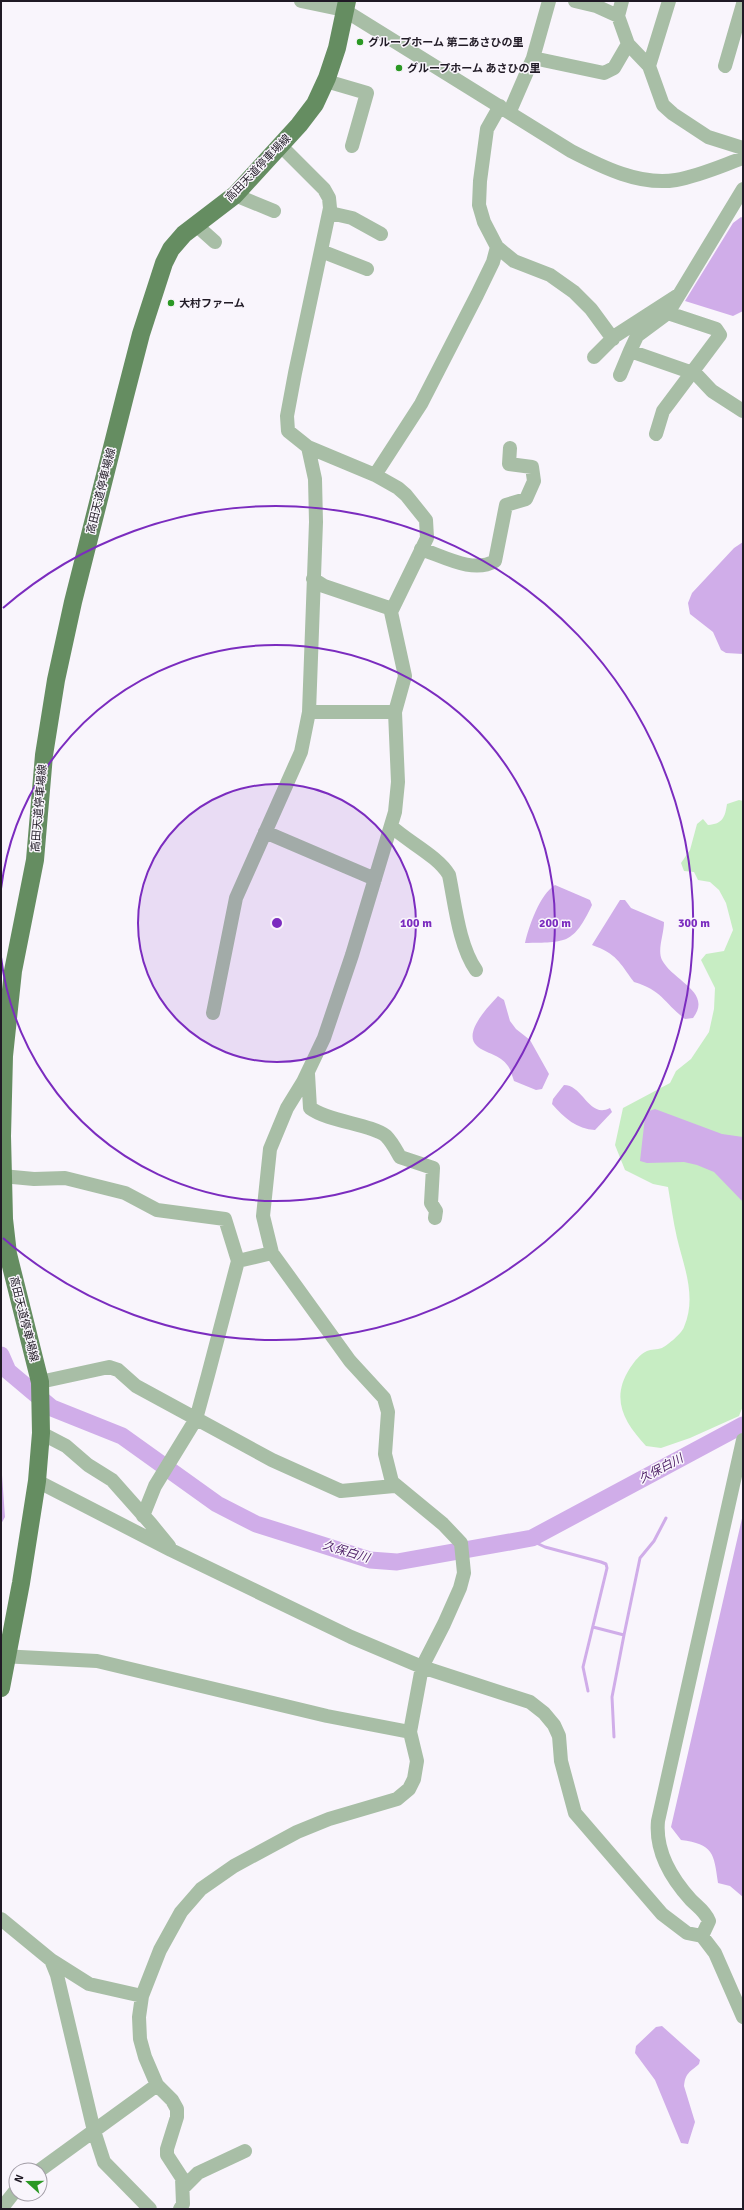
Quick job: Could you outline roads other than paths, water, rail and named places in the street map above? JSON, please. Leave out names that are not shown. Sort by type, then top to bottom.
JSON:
[{"type":"main road","name":"高田天道停車場線","points":[[1,1688],[4,1656],[37,1481],[41,1433],[40,1382],[8,1254],[2,1176],[2,1096],[9,1000],[35,860],[44,755],[56,680],[73,602],[121,412],[151,300],[171,249],[184,234],[235,195],[299,125],[315,104],[326,81],[337,48],[346,6]]},
{"type":"street","points":[[301,1],[346,6],[571,151],[603,167],[651,180],[675,180],[710,171],[743,158]]},
{"type":"street","points":[[549,1],[533,58],[505,109],[487,129],[480,181],[479,205],[484,222],[497,247],[514,261],[550,275],[574,292],[591,309],[613,338]]},
{"type":"street","points":[[575,1],[596,6],[618,16]]},
{"type":"street","points":[[622,1],[618,16],[628,44],[649,66],[663,105],[673,114],[708,137],[743,148]]},
{"type":"street","points":[[649,66],[669,1]]},
{"type":"street","points":[[725,66],[743,4]]},
{"type":"street","points":[[533,58],[604,73],[614,68],[628,44]]},
{"type":"street","points":[[326,81],[367,93],[352,146]]},
{"type":"street","points":[[180,2209],[183,2204],[182,2178],[167,2156],[166,2150],[177,2117],[176,2109],[172,2100],[157,2085],[145,2057],[140,2039],[139,2017],[142,1996],[160,1950],[181,1912],[201,1889],[234,1866],[297,1832],[328,1819],[397,1800],[409,1789],[414,1778],[417,1761],[410,1732],[422,1667],[460,1588],[464,1573],[464,1560],[461,1543],[443,1524],[394,1486],[385,1454],[388,1412],[384,1398],[350,1361],[272,1253],[264,1216],[270,1149],[287,1108],[308,1072],[324,1038],[352,955],[395,812],[398,782],[395,712],[405,676],[392,610],[426,538],[426,520],[406,495],[375,475],[308,447],[288,431],[287,416],[330,213],[329,198],[324,190],[280,145]]},
{"type":"street","points":[[620,375],[638,336],[668,313],[743,190]]},
{"type":"street","points":[[235,195],[274,212]]},
{"type":"street","points":[[330,213],[352,218],[381,234]]},
{"type":"street","points":[[196,225],[215,242]]},
{"type":"street","points":[[375,475],[424,397],[484,282],[493,262],[497,247]]},
{"type":"street","points":[[321,251],[367,269]]},
{"type":"street","points":[[594,357],[613,338],[655,308],[678,295]]},
{"type":"street","points":[[656,434],[663,411],[720,334],[716,329],[668,313]]},
{"type":"street","points":[[630,351],[693,372],[712,391],[743,412]]},
{"type":"street","points":[[213,1013],[236,898],[302,752],[309,712],[315,479],[308,447]]},
{"type":"street","points":[[421,549],[457,563],[488,565],[495,561],[506,505],[526,498],[534,481],[532,467],[509,464],[510,448]]},
{"type":"street","points":[[313,579],[324,586],[392,610]]},
{"type":"street","points":[[309,712],[395,712]]},
{"type":"street","points":[[391,826],[403,838],[445,868],[449,875],[465,948],[469,960],[476,970]]},
{"type":"street","points":[[265,832],[375,879]]},
{"type":"street","points":[[308,1072],[310,1108],[344,1122],[386,1136],[393,1144],[400,1157],[432,1168],[431,1202],[436,1212],[435,1218]]},
{"type":"street","points":[[2,1176],[65,1178],[125,1193],[157,1210],[225,1219],[238,1261],[196,1419],[155,1486],[143,1516]]},
{"type":"street","points":[[238,1261],[272,1253]]},
{"type":"street","points":[[40,1382],[109,1367],[118,1370],[136,1386],[272,1460],[340,1491],[394,1486]]},
{"type":"street","points":[[41,1433],[66,1446],[88,1465],[112,1480],[171,1550]]},
{"type":"street","points":[[702,1936],[709,1921],[706,1913],[678,1885],[664,1862],[657,1835],[660,1813],[743,1440]]},
{"type":"street","points":[[37,1481],[171,1550],[351,1637],[422,1667],[530,1702],[544,1713],[554,1725],[559,1736],[561,1761],[574,1813],[662,1914],[687,1933],[702,1936],[715,1953],[743,2016]]},
{"type":"street","points":[[4,1656],[97,1661],[327,1716],[410,1732]]},
{"type":"street","points":[[1,1920],[51,1960],[89,1984],[142,1996]]},
{"type":"street","points":[[51,1960],[57,1975],[94,2131],[104,2162],[150,2209]]},
{"type":"street","points":[[48,2164],[157,2085]]},
{"type":"street","points":[[183,2188],[198,2173],[245,2151]]},
{"type":"street","points":[[1,2209],[8,2200]]},
{"type":"waterway","name":"久保白川","points":[[1,1355],[8,1371],[52,1408],[122,1436],[217,1504],[256,1524],[370,1560],[397,1562],[532,1538],[743,1425]]},
{"type":"waterway","points":[[624,1635],[640,1558],[654,1541],[666,1518]]},
{"type":"waterway","points":[[528,1539],[545,1547],[606,1564],[607,1568],[583,1667],[588,1691]]},
{"type":"waterway","points":[[593,1627],[624,1635],[612,1697],[614,1737]]},
{"type":"place","name":"グループホーム 第二あさひの里","points":[[360,42]]},
{"type":"place","name":"グループホーム あさひの里","points":[[399,68]]},
{"type":"place","name":"大村ファーム","points":[[171,303]]}]
